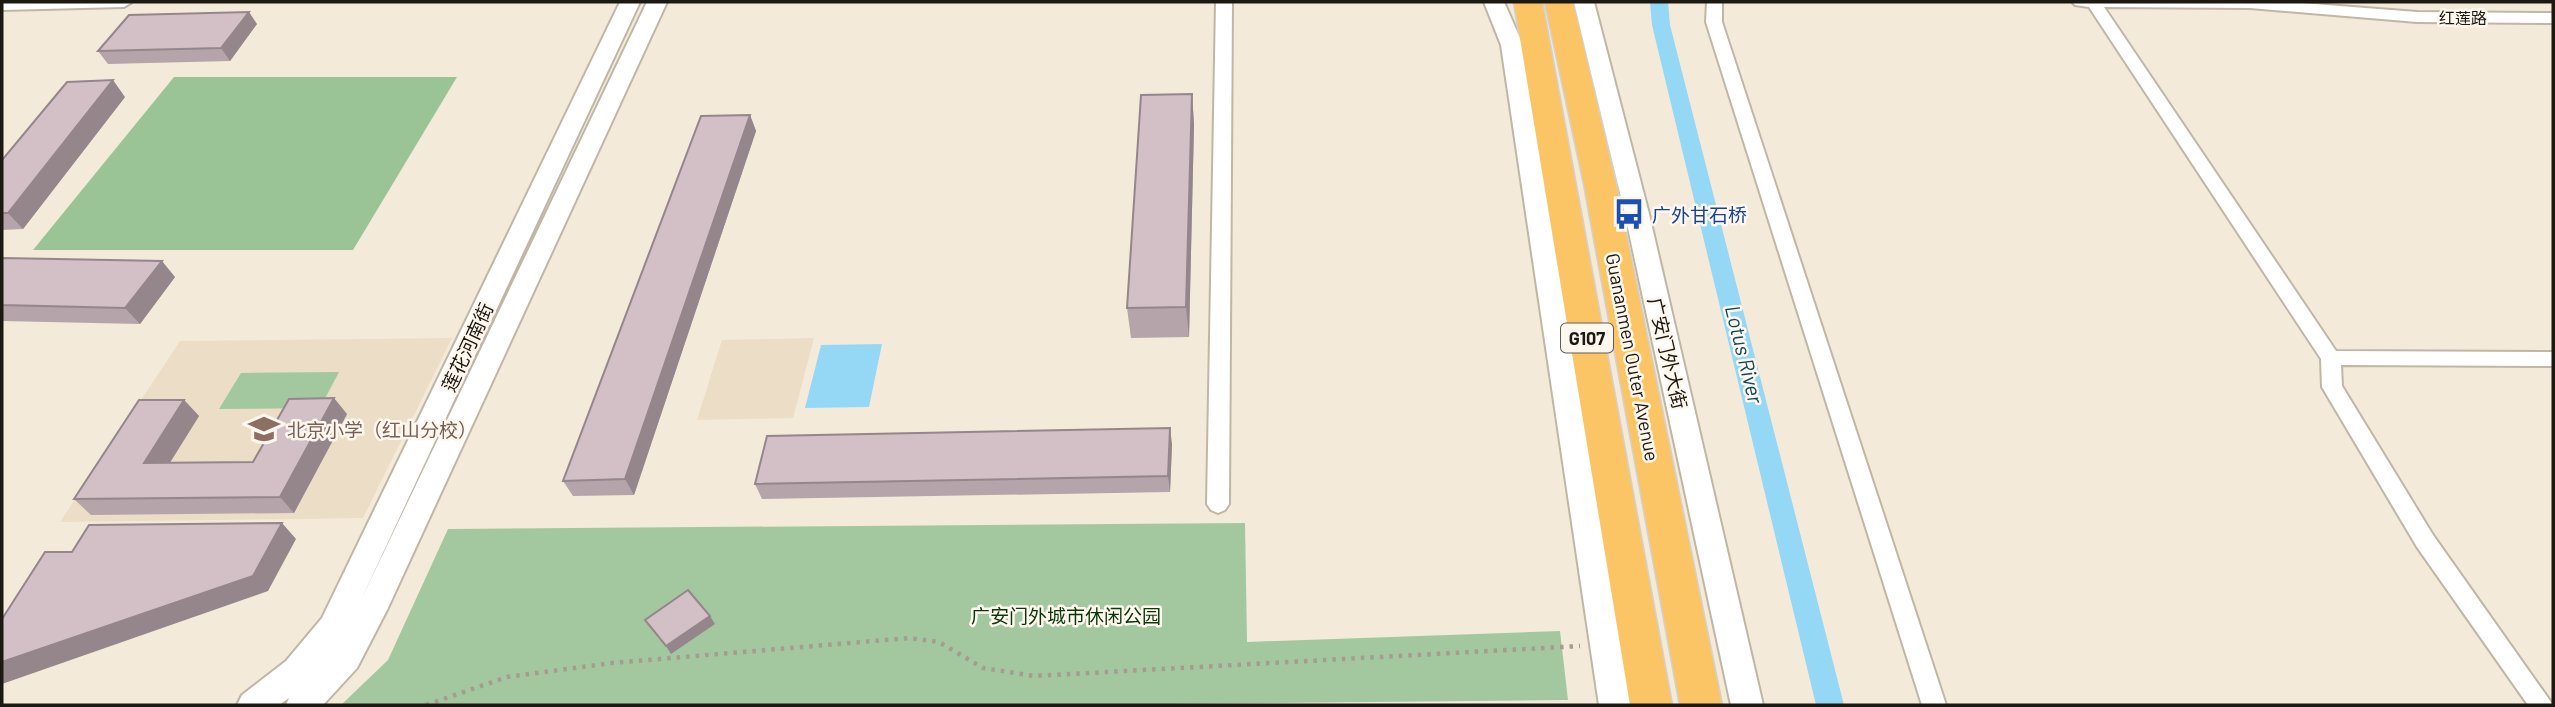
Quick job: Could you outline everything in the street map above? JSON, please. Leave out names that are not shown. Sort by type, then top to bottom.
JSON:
[{"type":"highway","name":"G107","points":[[1528,2],[1628,675]]},
{"type":"highway","name":"Guananmen Outer Avenue","points":[[1559,2],[1600,184],[1698,689]]},
{"type":"street","points":[[2,5],[124,2]]},
{"type":"street","name":"莲花河南街","points":[[253,705],[272,694],[310,660],[332,628],[630,2]]},
{"type":"street","name":"莲花河南街","points":[[302,705],[346,658],[372,610],[657,2]]},
{"type":"street","points":[[1217,504],[1224,2]]},
{"type":"street","points":[[1494,2],[1512,44],[1628,675],[1615,705]]},
{"type":"street","name":"广安门外大街","points":[[1584,2],[1637,214],[1744,692]]},
{"type":"street","points":[[1714,2],[1714,22],[1934,705]]},
{"type":"street","points":[[2087,2],[2331,358],[2332,387],[2403,505],[2541,705]]},
{"type":"street","name":"红莲路","points":[[2087,2],[2250,3],[2417,17],[2553,18]]},
{"type":"street","points":[[2331,358],[2553,359]]},
{"type":"path","points":[[426,705],[508,677],[612,663],[909,639],[939,642],[983,668],[1034,676],[1628,675]]},
{"type":"shaded area","name":"北京小学（红山分校）","points":[[452,338],[363,518],[60,522],[180,341]]},
{"type":"shaded area","points":[[814,338],[793,418],[697,420],[722,340]]},
{"type":"green space","points":[[174,77],[457,77],[353,250],[33,250]]},
{"type":"green space","points":[[339,372],[320,408],[219,409],[241,373]]},
{"type":"green space","name":"广安门外城市休闲公园","points":[[1245,523],[1247,642],[1560,631],[1568,700],[1067,705],[341,705],[388,660],[448,529]]},
{"type":"water","points":[[882,344],[869,407],[805,408],[821,345]]},
{"type":"building","points":[[249,12],[221,48],[98,51],[129,15]]},
{"type":"building","points":[[113,80],[8,213],[2,213],[2,160],[67,82]]},
{"type":"building","points":[[1192,94],[1186,307],[1127,308],[1141,95]]},
{"type":"building","points":[[750,115],[625,479],[563,481],[701,116]]},
{"type":"building","points":[[2,258],[162,261],[125,308],[2,305]]},
{"type":"building","points":[[334,398],[280,497],[74,499],[139,400],[184,400],[144,463],[253,462],[289,399]]},
{"type":"building","points":[[1170,428],[1168,476],[755,484],[767,436]]},
{"type":"building","points":[[282,523],[253,576],[2,662],[2,619],[45,552],[72,552],[89,525]]},
{"type":"building","points":[[688,590],[710,616],[666,646],[645,620]]},
{"type":"waterway","name":"Lotus River","points":[[1659,2],[1661,25],[1830,705]]},
{"type":"place","name":"广外甘石桥","points":[[1629,214]]},
{"type":"place","name":"北京小学（红山分校）","points":[[264,429]]}]
